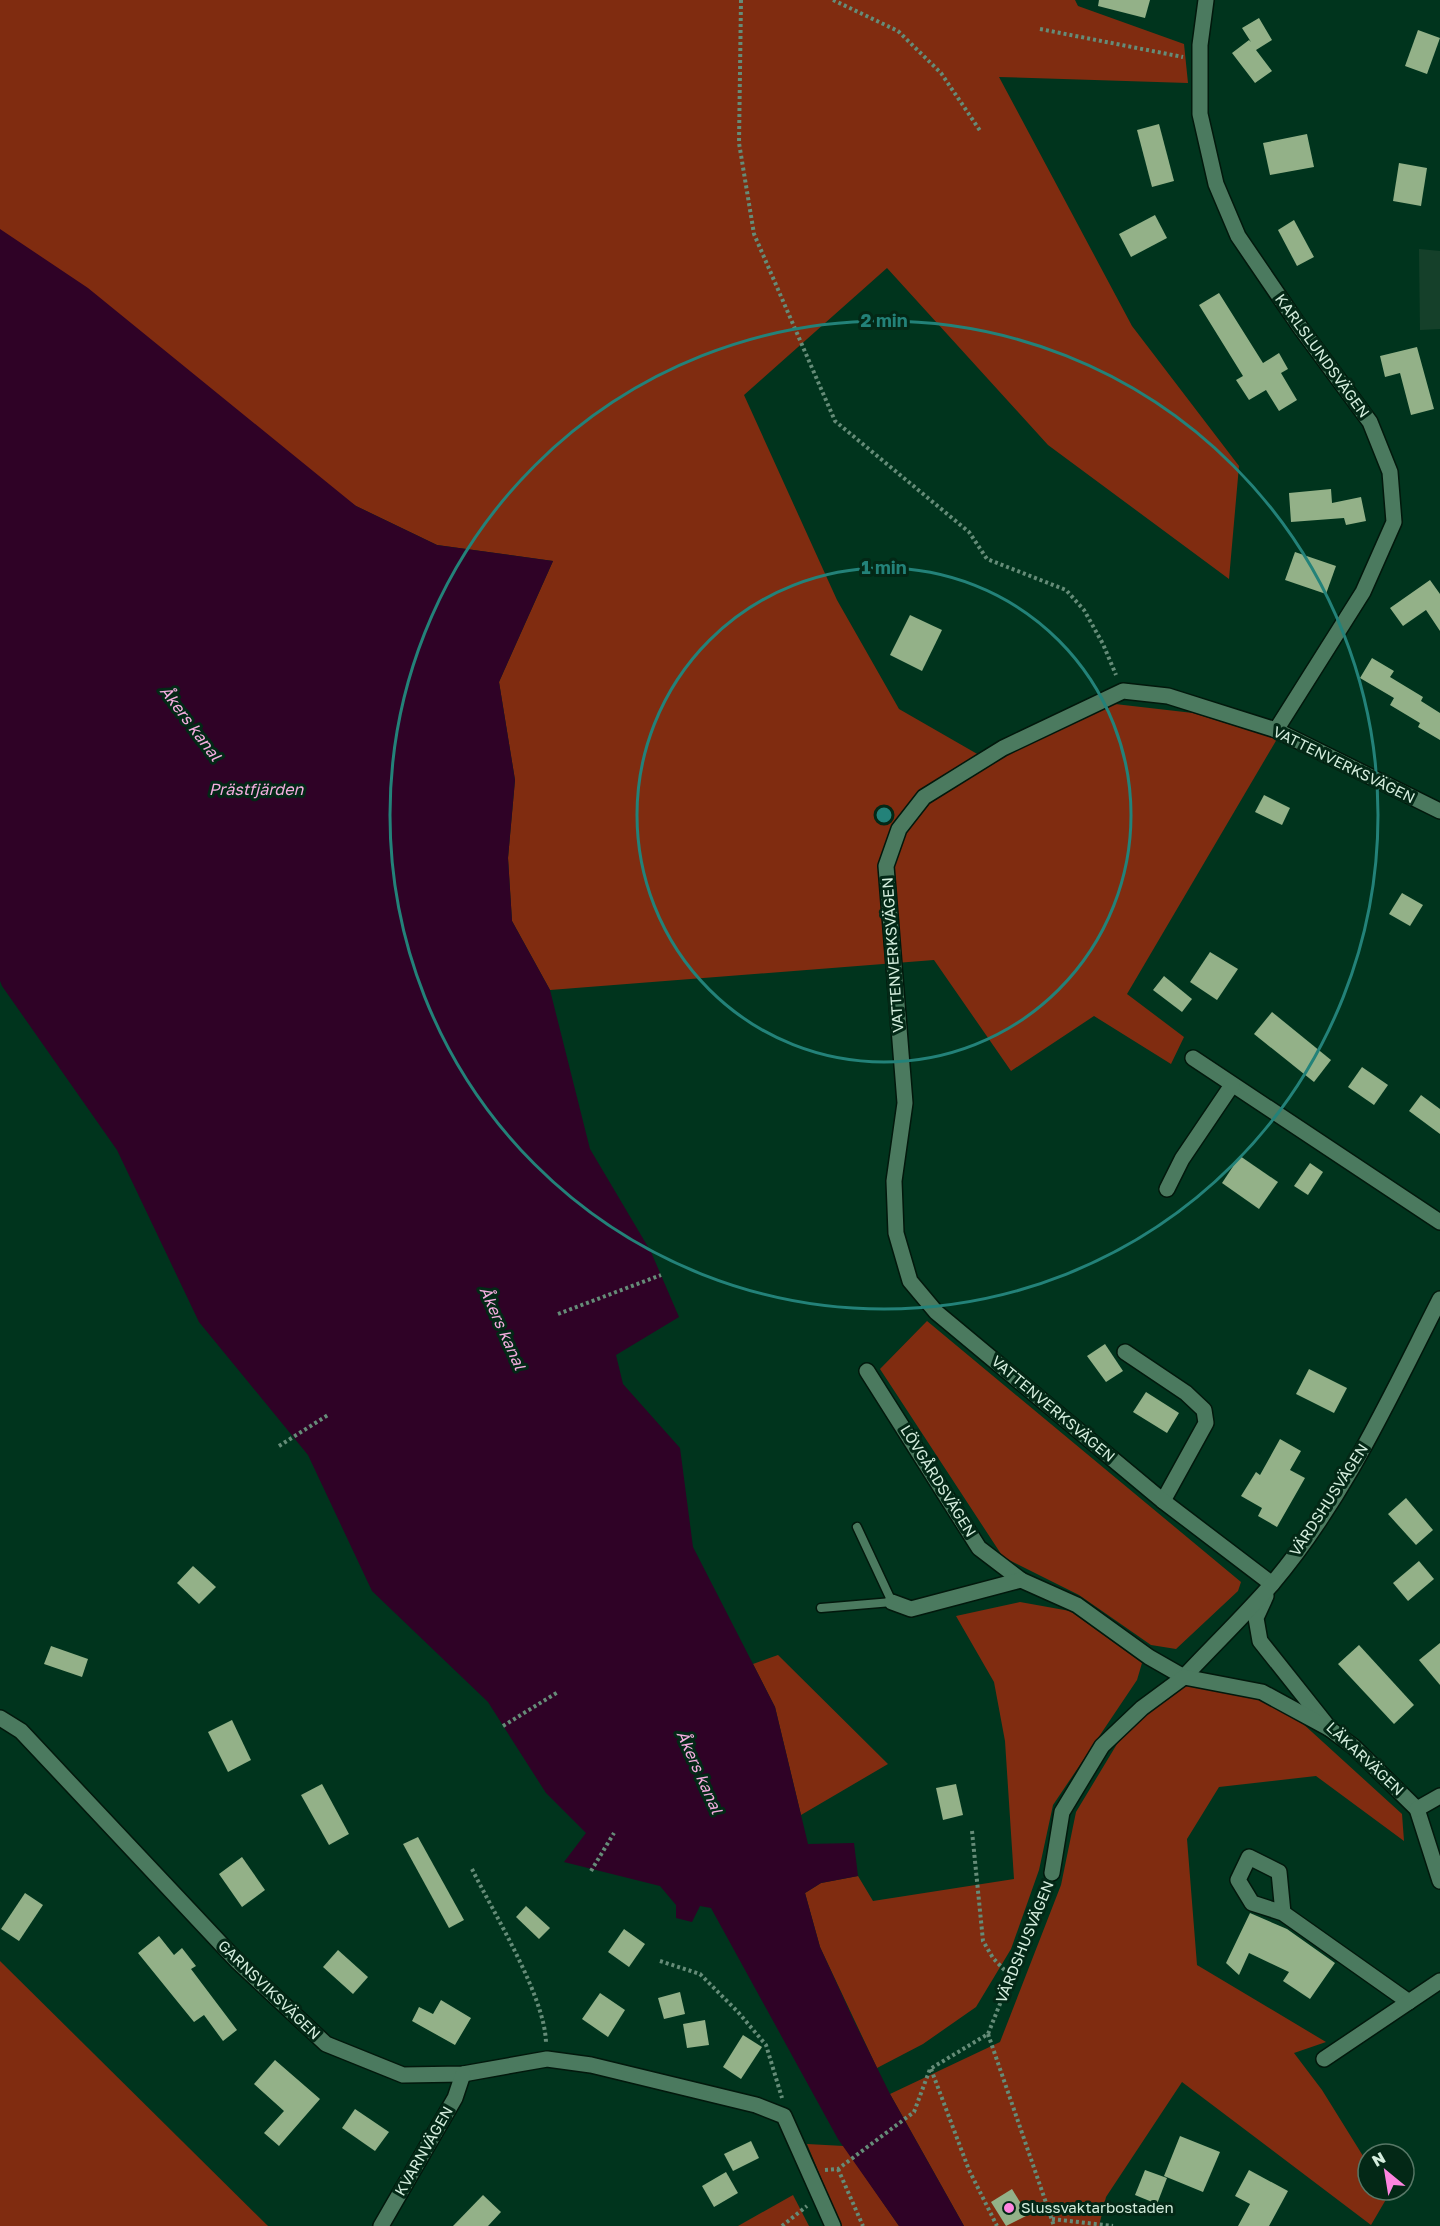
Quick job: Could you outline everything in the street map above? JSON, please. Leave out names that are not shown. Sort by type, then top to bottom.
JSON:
[{"type":"street","name":"KARLSLUNDSVÄGEN","points":[[1206,0],[1200,45],[1200,114],[1216,184],[1238,236],[1300,327],[1370,422],[1390,472],[1394,522],[1390,532],[1363,592],[1276,730]]},
{"type":"street","name":"VATTENVERKSVÄGEN","points":[[1272,1584],[1163,1501],[936,1312],[910,1281],[896,1223],[894,1180],[905,1103],[886,866],[899,830],[924,797],[1003,748],[1123,691],[1168,696],[1276,730],[1440,812]]},
{"type":"street","points":[[1192,1058],[1440,1222]]},
{"type":"street","points":[[1167,1189],[1182,1159],[1232,1085]]},
{"type":"street","name":"VÄRDSHUSVÄGEN","points":[[1052,1874],[1062,1812],[1102,1746],[1142,1708],[1184,1677],[1272,1584],[1363,1452],[1440,1299]]},
{"type":"street","points":[[1125,1352],[1186,1393],[1204,1410],[1206,1423],[1163,1501]]},
{"type":"street","name":"LÖVGÅRDSVÄGEN","points":[[867,1371],[979,1548],[1021,1580],[1077,1605],[1149,1657],[1184,1677]]},
{"type":"street","points":[[892,1602],[911,1609],[1021,1580]]},
{"type":"street","name":"LÄKARVÄGEN","points":[[1272,1584],[1256,1618],[1260,1641],[1330,1729],[1354,1747],[1417,1809],[1440,1881]]},
{"type":"street","points":[[1184,1677],[1262,1692],[1330,1729]]},
{"type":"street","name":"GARNSVIKSVÄGEN","points":[[0,1718],[21,1731],[238,1962],[326,2044],[403,2075],[463,2074],[547,2059],[591,2065],[756,2105],[784,2116]]},
{"type":"street","points":[[1417,1809],[1440,1796]]},
{"type":"street","points":[[1283,1913],[1409,2002]]},
{"type":"street","points":[[1324,2059],[1440,1981]]},
{"type":"street","name":"KVARNVÄGEN","points":[[381,2226],[455,2098],[463,2074]]},
{"type":"street","points":[[784,2116],[833,2226]]},
{"type":"lane","points":[[821,1608],[892,1602],[857,1527]]},
{"type":"path","points":[[741,0],[739,143],[754,234],[835,421],[969,532],[987,559],[1066,590],[1084,610],[1103,644],[1123,691]]},
{"type":"path","points":[[833,0],[898,31],[941,73],[981,132]]},
{"type":"path","points":[[1040,30],[1185,57]]},
{"type":"path","points":[[558,1314],[661,1275]]},
{"type":"path","points":[[279,1446],[328,1415]]},
{"type":"path","points":[[503,1726],[558,1692]]},
{"type":"path","points":[[972,1831],[983,1941],[993,1958],[1011,1977]]},
{"type":"path","points":[[591,1871],[615,1833]]},
{"type":"path","points":[[472,1869],[533,1992],[546,2025],[547,2059]]},
{"type":"path","name":"VÄRDSHUSVÄGEN","points":[[988,2034],[1052,1874]]},
{"type":"path","points":[[660,1960],[700,1974],[738,2012],[766,2045],[781,2093],[784,2116]]},
{"type":"path","points":[[863,2226],[838,2169],[914,2112],[930,2069],[988,2034],[1054,2226]]},
{"type":"path","points":[[930,2069],[969,2170],[997,2226]]},
{"type":"path","points":[[782,2226],[791,2216],[821,2197]]},
{"type":"path","points":[[1051,2219],[1113,2226]]},
{"type":"shaded area","points":[[0,0],[1075,0],[1078,6],[1184,44],[1188,83],[999,77],[1132,326],[1239,466],[1229,579],[1048,445],[887,268],[744,395],[837,600],[899,709],[986,759],[1115,704],[1193,713],[1277,739],[1127,994],[1184,1037],[1171,1064],[1094,1016],[1011,1071],[934,960],[550,990],[512,921],[508,858],[515,780],[499,682],[553,561],[437,545],[356,506],[0,280]]},
{"type":"shaded area","points":[[1419,249],[1440,251],[1440,329],[1420,330]]},
{"type":"shaded area","points":[[927,1321],[1241,1582],[1238,1591],[1176,1649],[1151,1645],[1079,1595],[1003,1557],[880,1369]]},
{"type":"shaded area","points":[[1020,1602],[1070,1611],[1142,1663],[1137,1680],[1053,1805],[1039,1870],[1011,1949],[976,2007],[923,2044],[877,2068],[820,1947],[805,1893],[821,1883],[858,1876],[873,1901],[1014,1879],[1005,1741],[994,1682],[956,1616]]},
{"type":"shaded area","points":[[778,1655],[888,1764],[801,1815],[775,1707],[753,1664]]},
{"type":"shaded area","points":[[1213,1677],[1267,1691],[1402,1814],[1404,1841],[1316,1776],[1219,1787],[1187,1839],[1197,1965],[1326,2042],[1294,2053],[1322,2090],[1356,2145],[1356,2202],[1384,2202],[1371,2225],[1182,2082],[1106,2197],[1099,2226],[964,2226],[890,2094],[1000,2042],[1061,1885],[1076,1812],[1117,1744],[1164,1685]]},
{"type":"shaded area","points":[[0,1961],[268,2226],[0,2226]]},
{"type":"shaded area","points":[[807,2144],[844,2146],[899,2226],[841,2226]]},
{"type":"shaded area","points":[[793,2195],[809,2226],[738,2226]]},
{"type":"water","name":"Prästfjärden","points":[[0,229],[88,288],[356,506],[437,545],[553,561],[499,682],[515,780],[508,858],[512,921],[550,990],[590,1149],[651,1252],[679,1317],[616,1355],[623,1384],[680,1448],[693,1547],[775,1707],[808,1844],[854,1843],[858,1876],[821,1883],[805,1893],[820,1947],[890,2094],[964,2226],[899,2226],[838,2139],[711,1908],[700,1906],[692,1922],[676,1918],[676,1905],[660,1886],[564,1862],[586,1833],[546,1793],[488,1702],[372,1591],[308,1455],[199,1322],[117,1150],[2,986],[0,981]]},
{"type":"building","points":[[1099,0],[1150,0],[1145,18],[1098,6]]},
{"type":"building","points":[[1259,18],[1272,40],[1256,50],[1272,71],[1255,83],[1232,53],[1249,40],[1251,42],[1242,28]]},
{"type":"building","points":[[1418,30],[1440,38],[1427,74],[1405,66]]},
{"type":"building","points":[[1159,124],[1174,181],[1152,187],[1137,130]]},
{"type":"building","points":[[1307,134],[1314,167],[1270,175],[1263,143]]},
{"type":"building","points":[[1399,163],[1427,168],[1421,206],[1393,201]]},
{"type":"building","points":[[1155,215],[1167,238],[1131,257],[1119,234]]},
{"type":"building","points":[[1294,220],[1314,257],[1297,266],[1278,230]]},
{"type":"building","points":[[1219,293],[1263,363],[1279,353],[1288,369],[1281,373],[1297,400],[1279,411],[1266,390],[1249,400],[1236,380],[1243,376],[1199,305]]},
{"type":"building","points":[[1417,347],[1434,409],[1411,415],[1400,373],[1385,377],[1380,356]]},
{"type":"building","points":[[1331,489],[1332,503],[1361,497],[1366,521],[1346,525],[1344,518],[1291,522],[1289,493]]},
{"type":"building","points":[[1295,552],[1336,566],[1326,594],[1285,580]]},
{"type":"building","points":[[1430,580],[1440,594],[1440,631],[1426,610],[1403,626],[1390,608]]},
{"type":"building","points":[[910,615],[942,630],[922,671],[890,655]]},
{"type":"building","points":[[1372,658],[1394,671],[1390,677],[1423,697],[1421,701],[1440,713],[1440,740],[1418,727],[1420,723],[1390,705],[1394,698],[1360,678]]},
{"type":"building","points":[[1264,795],[1290,808],[1282,825],[1255,812]]},
{"type":"building","points":[[1402,893],[1423,905],[1410,926],[1389,914]]},
{"type":"building","points":[[1210,952],[1238,969],[1217,1000],[1190,982]]},
{"type":"building","points":[[1164,976],[1192,999],[1182,1012],[1153,990]]},
{"type":"building","points":[[1272,1012],[1331,1060],[1314,1082],[1254,1034]]},
{"type":"building","points":[[1362,1067],[1388,1085],[1374,1105],[1348,1087]]},
{"type":"building","points":[[1421,1095],[1440,1109],[1440,1134],[1409,1111]]},
{"type":"building","points":[[1240,1156],[1278,1182],[1259,1209],[1222,1183]]},
{"type":"building","points":[[1310,1163],[1323,1172],[1308,1195],[1294,1186]]},
{"type":"building","points":[[1105,1344],[1123,1371],[1106,1382],[1087,1356]]},
{"type":"building","points":[[1309,1369],[1347,1388],[1334,1413],[1296,1394]]},
{"type":"building","points":[[1146,1392],[1179,1413],[1167,1433],[1133,1412]]},
{"type":"building","points":[[1280,1439],[1301,1451],[1290,1470],[1305,1478],[1277,1527],[1258,1516],[1262,1508],[1241,1496],[1256,1472],[1260,1475]]},
{"type":"building","points":[[1406,1498],[1433,1530],[1416,1545],[1388,1514]]},
{"type":"building","points":[[1419,1561],[1434,1579],[1408,1601],[1393,1583]]},
{"type":"building","points":[[193,1566],[216,1587],[199,1604],[177,1583]]},
{"type":"building","points":[[1440,1643],[1440,1685],[1419,1660]]},
{"type":"building","points":[[1359,1645],[1414,1705],[1394,1724],[1338,1664]]},
{"type":"building","points":[[51,1646],[88,1659],[82,1677],[44,1664]]},
{"type":"building","points":[[232,1720],[251,1760],[228,1772],[208,1732]]},
{"type":"building","points":[[322,1784],[349,1834],[329,1845],[301,1795]]},
{"type":"building","points":[[956,1784],[963,1815],[943,1820],[936,1788]]},
{"type":"building","points":[[418,1837],[464,1920],[449,1928],[403,1844]]},
{"type":"building","points":[[242,1857],[265,1890],[242,1907],[219,1874]]},
{"type":"building","points":[[25,1893],[43,1905],[19,1941],[1,1929]]},
{"type":"building","points":[[526,1906],[550,1928],[539,1939],[516,1917]]},
{"type":"building","points":[[1250,1913],[1287,1929],[1335,1963],[1310,1999],[1283,1981],[1289,1972],[1249,1953],[1239,1975],[1226,1963]]},
{"type":"building","points":[[624,1929],[645,1944],[629,1967],[608,1952]]},
{"type":"building","points":[[159,1936],[174,1955],[182,1948],[196,1966],[191,1969],[237,2030],[223,2041],[204,2015],[194,2022],[138,1953]]},
{"type":"building","points":[[338,1950],[368,1977],[353,1994],[323,1967]]},
{"type":"building","points":[[680,1992],[685,2014],[664,2019],[658,1998]]},
{"type":"building","points":[[600,1993],[625,2010],[608,2037],[582,2019]]},
{"type":"building","points":[[441,2000],[471,2018],[455,2045],[412,2021],[419,2007],[433,2014]]},
{"type":"building","points":[[705,2020],[709,2045],[687,2048],[683,2024]]},
{"type":"building","points":[[743,2035],[762,2047],[741,2079],[723,2067]]},
{"type":"building","points":[[275,2060],[320,2099],[279,2146],[264,2133],[284,2111],[254,2084]]},
{"type":"building","points":[[355,2109],[389,2132],[375,2151],[342,2128]]},
{"type":"building","points":[[1180,2136],[1220,2152],[1203,2192],[1164,2176]]},
{"type":"building","points":[[751,2141],[759,2158],[733,2171],[724,2154]]},
{"type":"building","points":[[1145,2170],[1167,2178],[1157,2204],[1135,2195]]},
{"type":"building","points":[[1249,2170],[1288,2191],[1269,2226],[1238,2226],[1250,2204],[1235,2196]]},
{"type":"building","points":[[726,2172],[738,2193],[714,2207],[702,2186]]},
{"type":"building","name":"Slussvaktarbostaden","points":[[1012,2189],[1028,2215],[1006,2226],[991,2202]]},
{"type":"building","points":[[483,2195],[501,2212],[488,2226],[453,2226]]},
{"type":"place","name":"Slussvaktarbostaden","points":[[1009,2208]]},
{"type":"water label","name":"Åkers kanal","points":[[191,723]]},
{"type":"water label","name":"Åkers kanal","points":[[503,1328]]},
{"type":"water label","name":"Åkers kanal","points":[[700,1772]]}]
